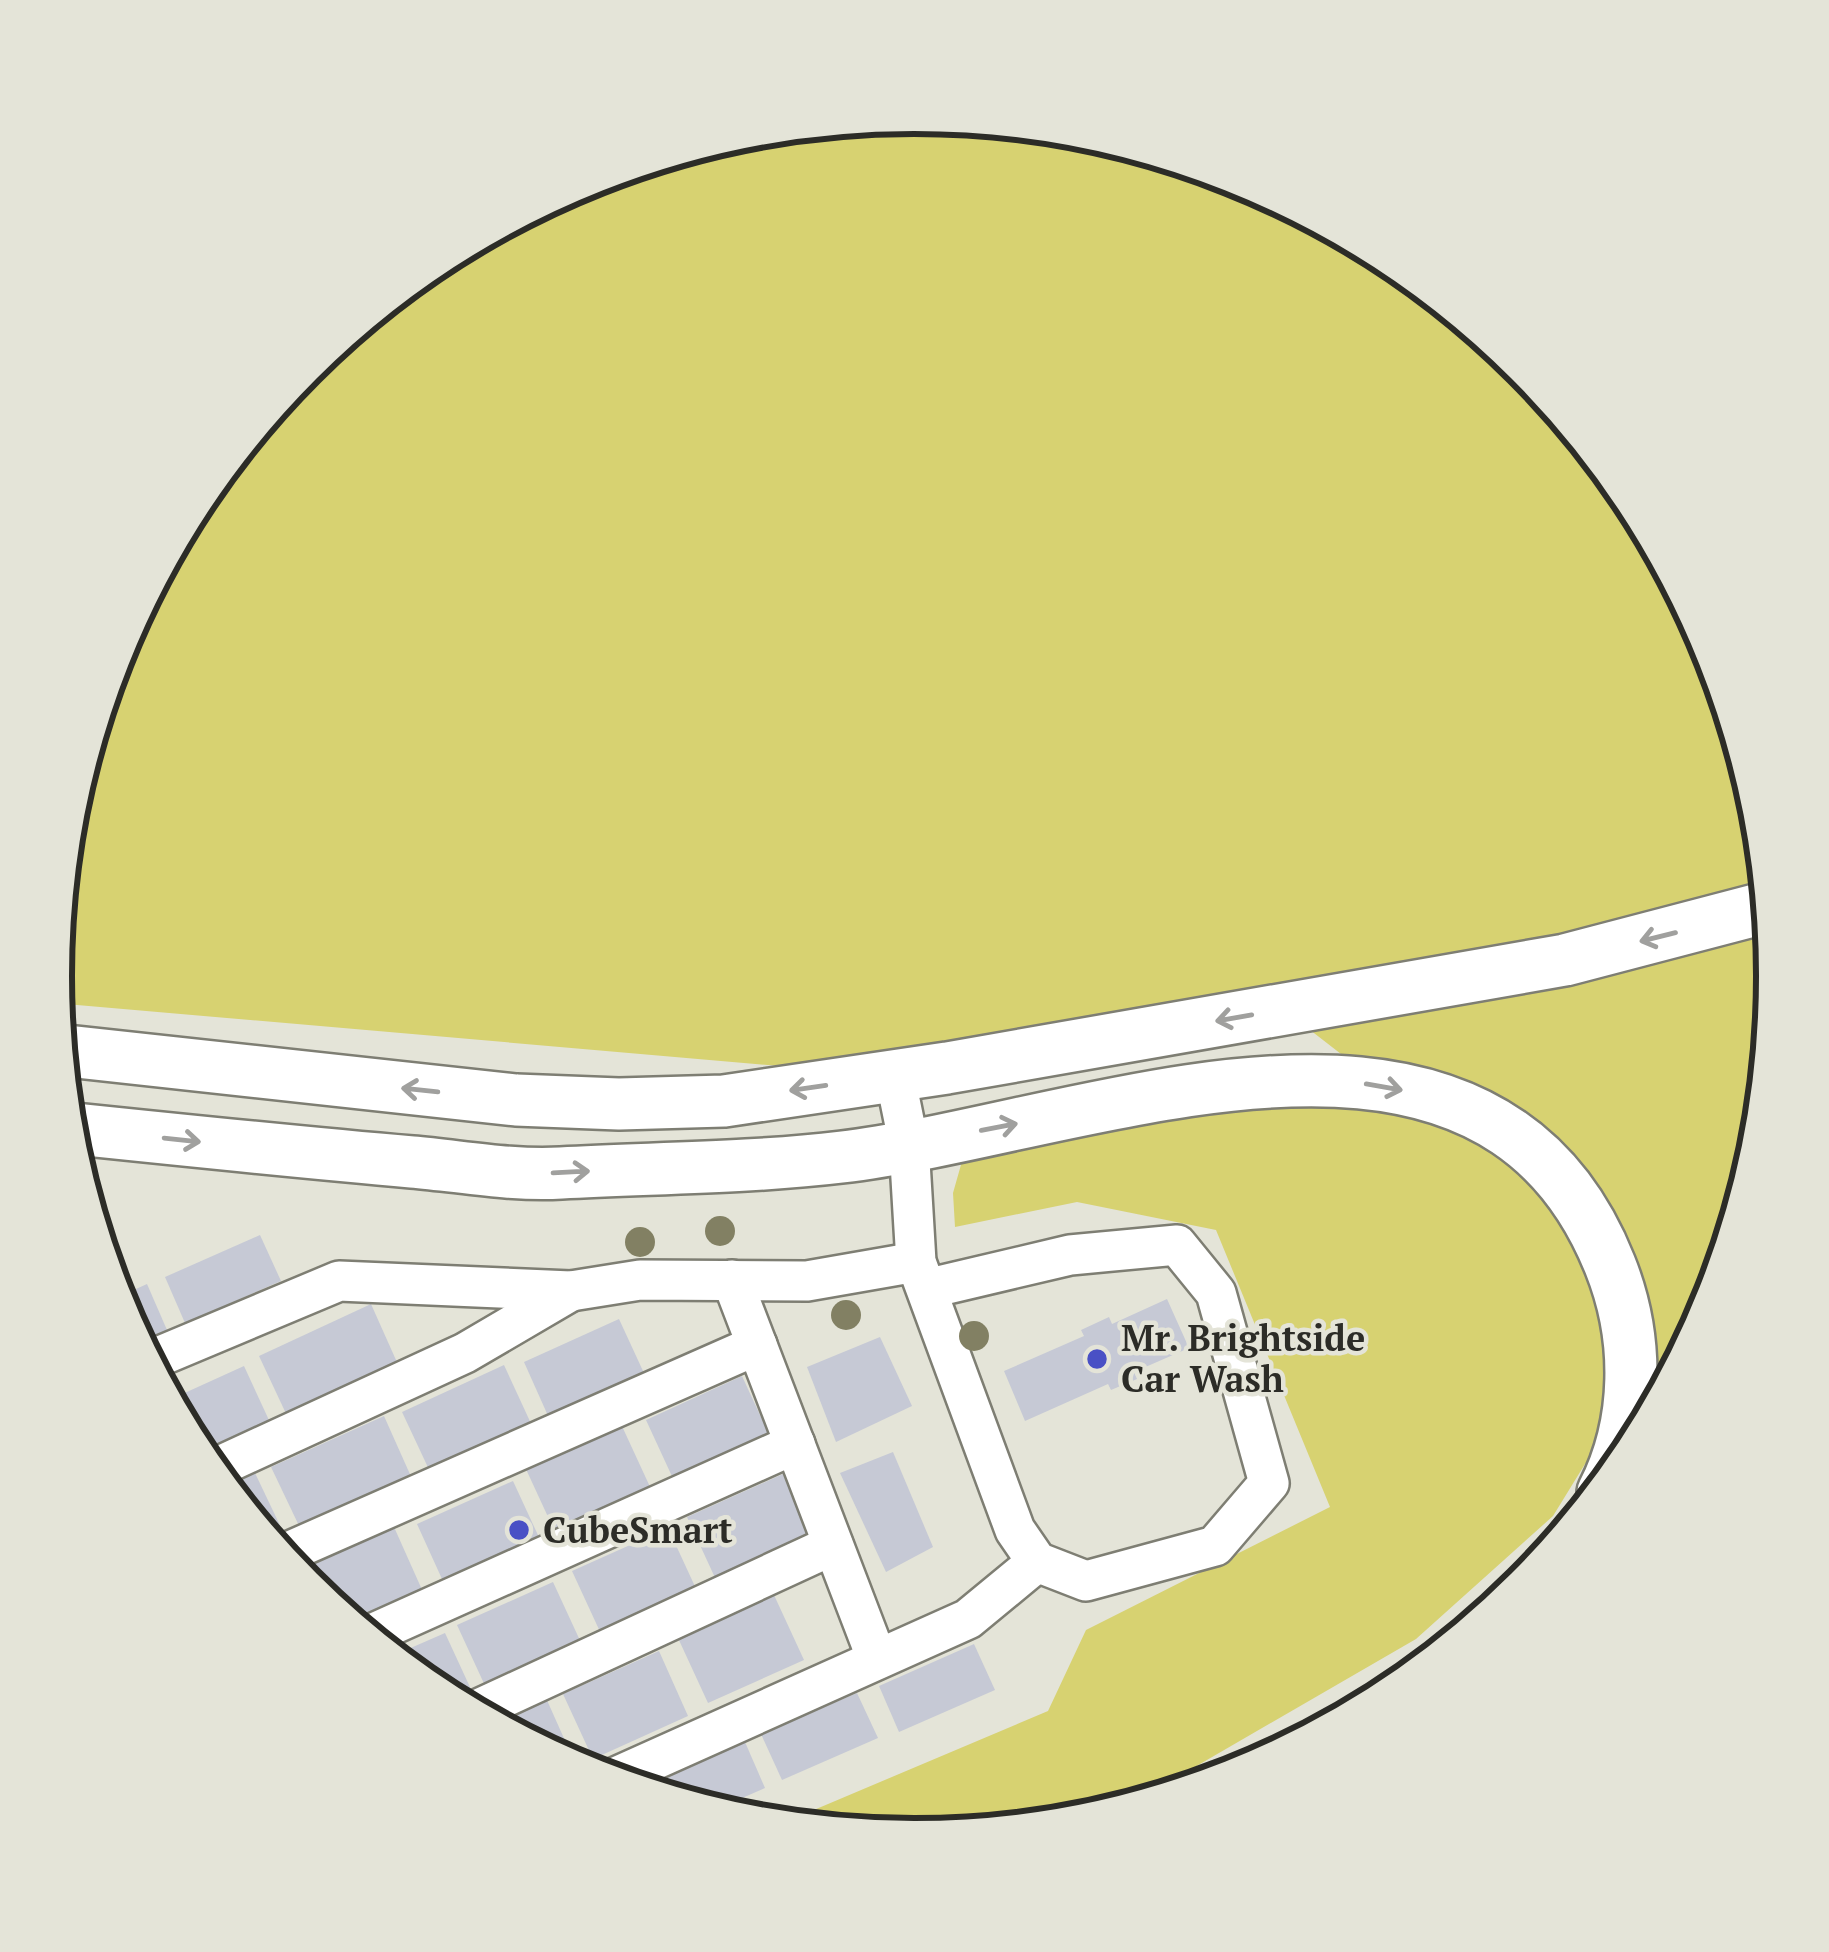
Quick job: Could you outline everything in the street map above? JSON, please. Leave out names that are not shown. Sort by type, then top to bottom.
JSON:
[{"type":"main road","points":[[76,1053],[515,1100],[724,1101],[895,1076],[1565,960],[1754,910]]},
{"type":"main road","points":[[86,1130],[552,1174],[843,1157],[1237,1082],[1340,1079],[1423,1094],[1492,1122],[1550,1163],[1595,1229],[1625,1302],[1632,1363],[1624,1429]]},
{"type":"lane","points":[[162,1355],[339,1281],[571,1291],[640,1280],[807,1281],[921,1275],[1177,1245],[1216,1293],[1269,1483],[1215,1546],[1086,1581],[1037,1562],[1015,1530],[921,1275],[909,1145],[895,1076]]},
{"type":"lane","points":[[732,1280],[877,1659]]},
{"type":"lane","points":[[227,1463],[465,1353],[571,1291]]},
{"type":"lane","points":[[297,1548],[757,1345]]},
{"type":"lane","points":[[383,1629],[795,1444]]},
{"type":"lane","points":[[490,1704],[833,1545]]},
{"type":"lane","points":[[631,1769],[968,1619],[1037,1562]]},
{"type":"shaded area","points":[[859,135],[970,135],[1133,162],[1287,220],[1383,275],[1427,308],[1510,380],[1548,421],[1583,463],[1644,555],[1670,603],[1712,705],[1741,812],[1750,866],[1757,976],[1755,1031],[1750,1086],[1728,1194],[1693,1298],[1627,1425],[1585,1464],[1553,1516],[1416,1639],[1180,1775],[1133,1790],[970,1817],[859,1817],[810,1812],[1048,1711],[1086,1630],[1330,1507],[1216,1230],[1077,1202],[955,1227],[953,1193],[970,1133],[1381,1085],[1283,1009],[895,1076],[73,1005],[79,866],[101,758],[136,654],[159,603],[246,463],[319,380],[359,343],[446,275],[493,246],[644,178],[696,162],[805,141]]},
{"type":"building","points":[[260,1235],[281,1281],[185,1323],[165,1277]]},
{"type":"building","points":[[147,1284],[167,1330],[153,1336],[133,1290]]},
{"type":"building","name":"Mr. Brightside Car Wash","points":[[1167,1299],[1189,1348],[1134,1372],[1137,1379],[1111,1390],[1108,1384],[1025,1421],[1004,1371],[1084,1336],[1081,1330],[1109,1317],[1112,1324]]},
{"type":"building","points":[[371,1304],[400,1369],[289,1420],[259,1356]]},
{"type":"building","points":[[619,1319],[649,1384],[553,1427],[524,1362]]},
{"type":"building","points":[[880,1337],[912,1406],[836,1442],[807,1367]]},
{"type":"building","points":[[504,1365],[534,1430],[432,1476],[402,1412]]},
{"type":"building","points":[[244,1366],[274,1431],[222,1455],[183,1394]]},
{"type":"building","points":[[742,1376],[772,1441],[676,1485],[646,1420]]},
{"type":"building","points":[[384,1416],[413,1481],[302,1532],[271,1467]]},
{"type":"building","points":[[621,1424],[651,1489],[555,1532],[525,1467]]},
{"type":"building","points":[[893,1452],[933,1547],[886,1572],[840,1473]]},
{"type":"building","points":[[255,1473],[284,1535],[246,1489],[240,1480]]},
{"type":"building","points":[[783,1474],[813,1539],[717,1582],[687,1517]]},
{"type":"building","points":[[513,1481],[543,1546],[447,1590],[417,1524]]},
{"type":"building","points":[[394,1527],[423,1592],[369,1617],[312,1564]]},
{"type":"building","points":[[668,1528],[698,1593],[602,1636],[572,1571]]},
{"type":"building","points":[[553,1582],[583,1647],[487,1690],[457,1625]]},
{"type":"building","points":[[774,1595],[804,1660],[708,1703],[678,1638]]},
{"type":"building","points":[[445,1633],[473,1694],[446,1677],[409,1649]]},
{"type":"building","points":[[974,1644],[995,1690],[899,1732],[879,1686]]},
{"type":"building","points":[[659,1651],[688,1716],[599,1757],[590,1753],[563,1694]]},
{"type":"building","points":[[857,1693],[878,1738],[782,1780],[761,1734]]},
{"type":"building","points":[[546,1698],[566,1742],[542,1732],[509,1715]]},
{"type":"building","points":[[745,1742],[765,1788],[739,1799],[662,1779]]},
{"type":"place","name":"Mr. Brightside Car Wash","points":[[1097,1359]]},
{"type":"place","name":"CubeSmart","points":[[519,1530]]}]
